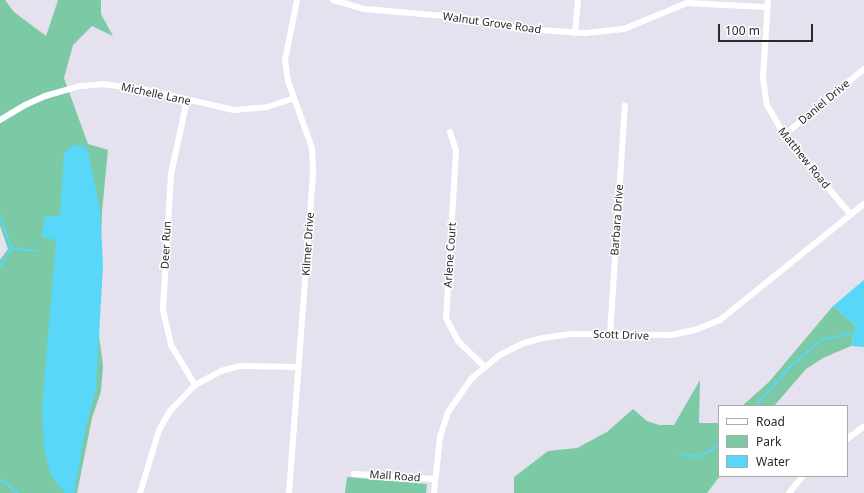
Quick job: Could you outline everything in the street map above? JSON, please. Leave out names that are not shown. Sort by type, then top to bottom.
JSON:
[{"type":"street","name":"Kilmer Drive","points":[[289,493],[313,158],[309,138],[294,98],[285,60],[297,0]]},
{"type":"street","name":"Walnut Grove Road","points":[[333,0],[365,9],[456,17],[524,30],[575,33],[624,29],[687,3],[767,7]]},
{"type":"street","points":[[575,33],[578,0]]},
{"type":"street","name":"Matthew Road","points":[[768,0],[764,92],[771,115],[784,135],[851,215]]},
{"type":"street","name":"Daniel Drive","points":[[784,135],[864,69]]},
{"type":"street","name":"Michelle Lane","points":[[0,120],[35,100],[81,86],[102,84],[129,87],[187,100],[245,110],[266,108],[294,98]]},
{"type":"street","name":"Deer Run","points":[[187,100],[171,174],[163,310],[171,345],[195,385]]},
{"type":"street","name":"Barbara Drive","points":[[610,334],[625,104]]},
{"type":"street","name":"Arlene Court","points":[[450,132],[456,151],[446,318],[459,342],[484,366]]},
{"type":"street","name":"Scott Drive","points":[[434,493],[444,421],[458,396],[484,366],[512,348],[543,338],[574,334],[670,335],[696,330],[720,320],[864,204]]},
{"type":"street","points":[[140,493],[162,424],[173,406],[195,385],[221,371],[240,366],[299,367]]},
{"type":"street","points":[[848,438],[864,426]]},
{"type":"street","name":"Mall Road","points":[[354,474],[435,479]]},
{"type":"street","points":[[789,493],[802,477]]},
{"type":"green space","points":[[0,0],[5,0],[14,12],[46,36],[58,0],[101,0],[101,14],[113,36],[92,26],[73,45],[64,78],[88,144],[108,150],[102,211],[98,329],[103,365],[101,391],[92,418],[77,493],[0,493],[0,260],[8,249],[0,226]]},
{"type":"green space","points":[[833,306],[856,326],[851,346],[823,358],[806,369],[775,405],[743,405],[769,382]]},
{"type":"green space","points":[[700,380],[699,423],[718,423],[718,477],[719,477],[707,493],[514,493],[514,477],[548,451],[577,448],[607,432],[633,409],[647,421],[659,425],[674,425]]},
{"type":"green space","points":[[347,477],[427,484],[426,493],[345,493]]},
{"type":"water","points":[[73,145],[85,146],[88,151],[100,210],[103,265],[96,390],[86,426],[74,493],[65,493],[51,475],[44,449],[42,405],[56,240],[42,237],[45,216],[60,216],[64,153]]},
{"type":"water","points":[[864,280],[864,347],[851,346],[856,326],[833,306]]},
{"type":"waterway","points":[[0,216],[11,248],[0,267]]},
{"type":"waterway","points":[[11,248],[36,251]]},
{"type":"waterway","points":[[756,405],[790,367],[821,340],[855,332]]},
{"type":"waterway","points":[[680,454],[698,457],[718,447]]},
{"type":"waterway","points":[[0,479],[17,493]]}]
